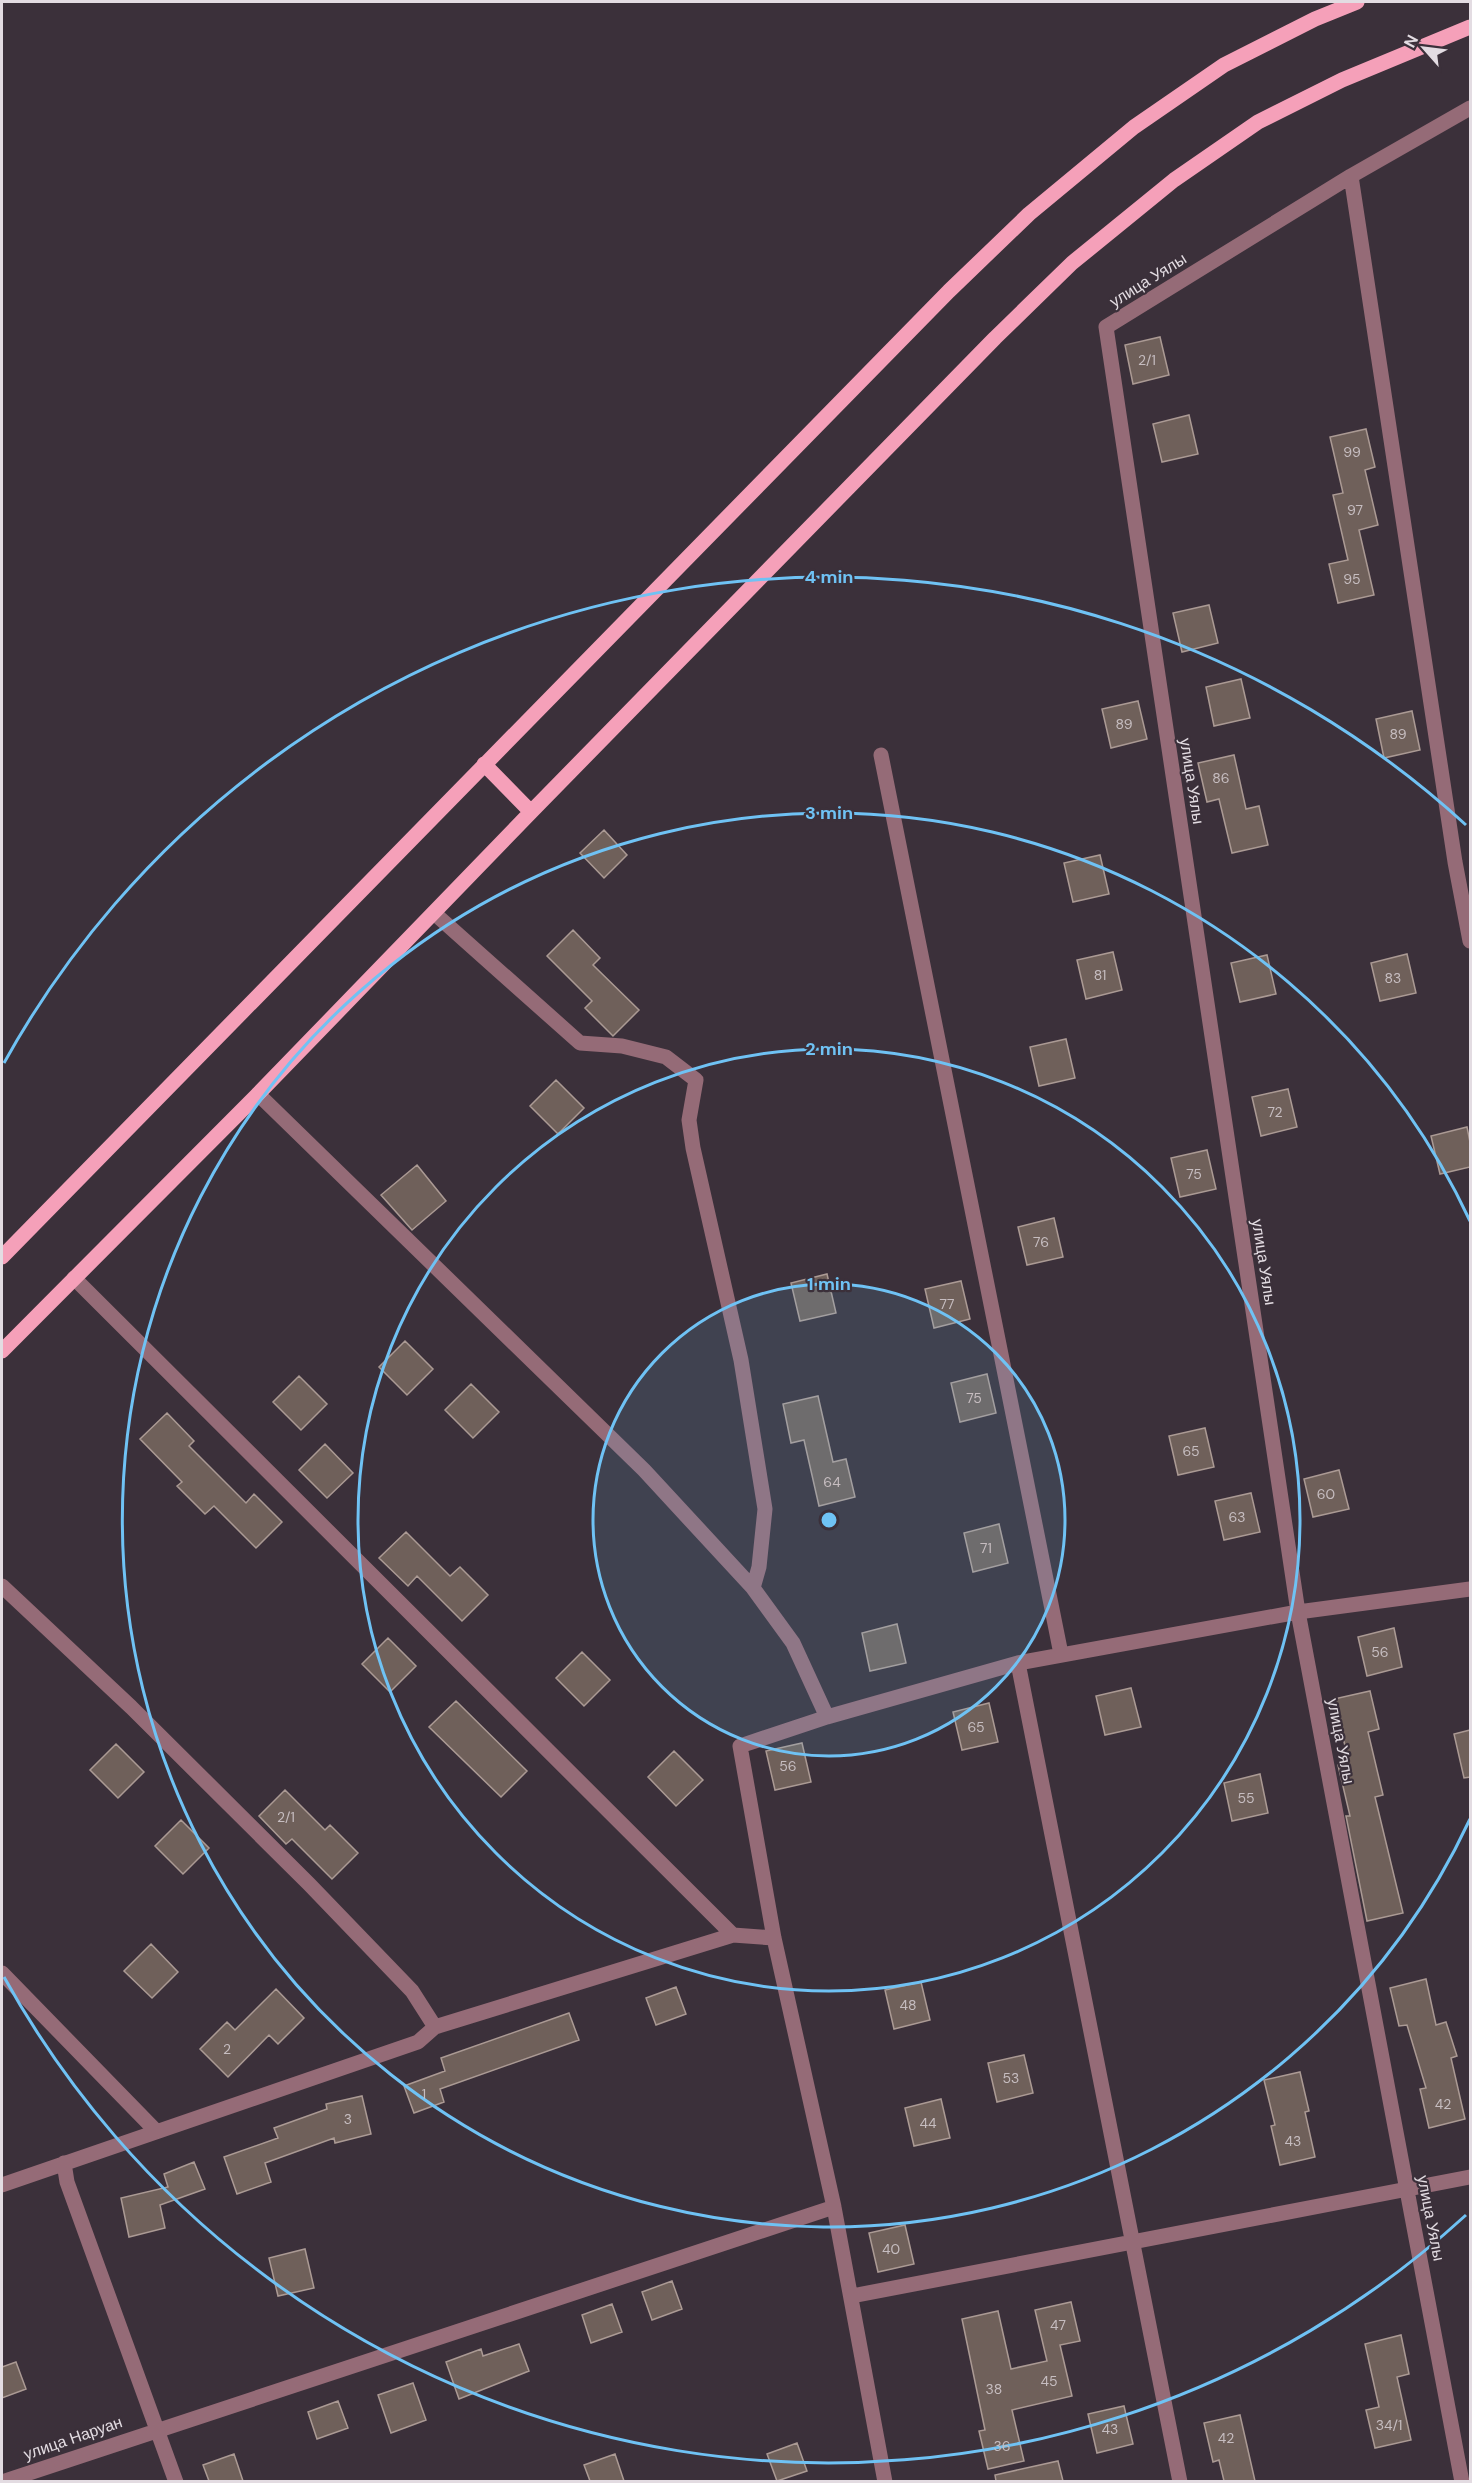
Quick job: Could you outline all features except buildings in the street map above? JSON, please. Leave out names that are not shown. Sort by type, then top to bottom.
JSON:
[{"type":"main road","points":[[2,1257],[949,291],[1029,214],[1134,127],[1224,65],[1357,2]]},
{"type":"main road","points":[[2,1351],[258,1094],[995,338],[1072,263],[1174,180],[1258,122],[1342,80],[1470,27]]},
{"type":"main road","points":[[484,764],[531,812]]},
{"type":"street","points":[[1470,108],[1351,176],[1455,862],[1470,941]]},
{"type":"street","name":"улица Уялы","points":[[1351,176],[1106,327],[1298,1612],[1462,2481]]},
{"type":"street","points":[[881,755],[1061,1654]]},
{"type":"street","points":[[434,913],[580,1043],[622,1046],[666,1057],[696,1080],[689,1120],[693,1148],[741,1360],[765,1509],[759,1567],[753,1588]]},
{"type":"street","points":[[258,1094],[644,1470],[753,1588],[793,1643],[827,1717]]},
{"type":"street","points":[[74,1278],[733,1935]]},
{"type":"street","points":[[2,1586],[131,1707],[309,1884],[412,1991],[435,2027]]},
{"type":"street","points":[[885,2481],[834,2207],[774,1938],[740,1746],[827,1717],[1018,1663],[1298,1612],[1470,1589]]},
{"type":"street","points":[[1018,1663],[1180,2481]]},
{"type":"street","points":[[2,2185],[418,2042],[435,2027],[733,1935],[774,1938]]},
{"type":"street","points":[[2,1973],[156,2131]]},
{"type":"street","points":[[64,2163],[67,2182],[156,2430],[177,2481]]},
{"type":"street","points":[[852,2296],[1470,2177]]},
{"type":"street","name":"улица Наруан","points":[[2,2481],[834,2207]]}]
